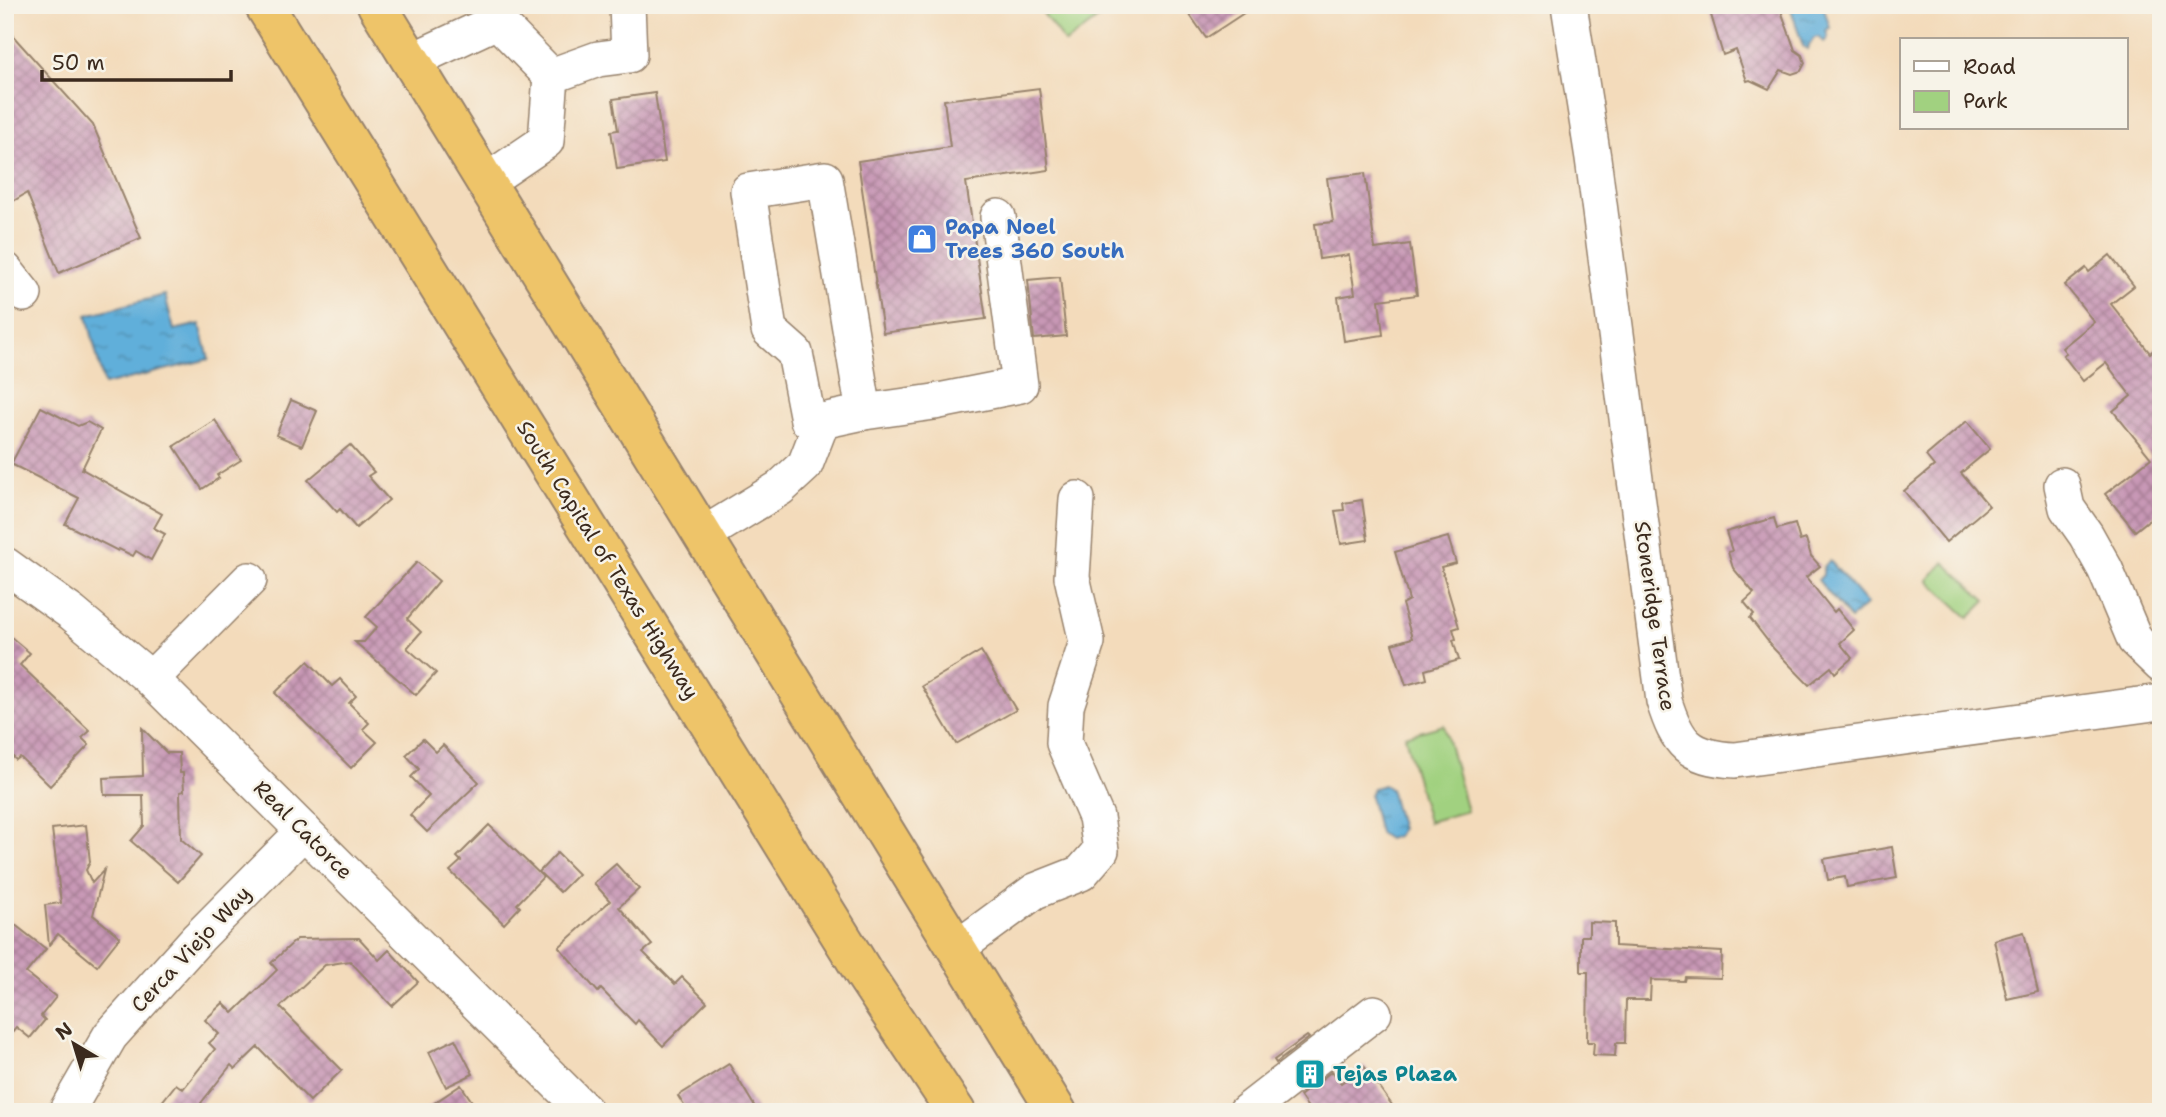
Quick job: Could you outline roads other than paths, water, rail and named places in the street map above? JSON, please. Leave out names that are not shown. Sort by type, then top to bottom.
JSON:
[{"type":"highway","name":"South Capital of Texas Highway","points":[[264,5],[865,975],[956,1112]]},
{"type":"highway","points":[[377,5],[1057,1112]]},
{"type":"street","points":[[551,76],[598,58],[629,55],[627,5]]},
{"type":"street","name":"Stoneridge Terrace","points":[[1569,5],[1593,158],[1664,701],[1672,728],[1700,755],[1735,760],[2161,702]]},
{"type":"street","points":[[411,61],[496,13],[551,76],[546,141],[487,181]]},
{"type":"street","points":[[864,412],[825,179],[748,191],[769,330],[795,353],[808,420],[822,421],[1020,385],[998,217]]},
{"type":"street","points":[[703,535],[780,488],[805,465],[822,421]]},
{"type":"street","points":[[2062,485],[2067,508],[2105,569],[2135,640],[2161,665]]},
{"type":"street","points":[[957,949],[1035,891],[1081,873],[1101,850],[1096,817],[1064,743],[1066,706],[1087,642],[1072,577],[1077,499]]},
{"type":"street","name":"Real Catorce","points":[[5,565],[72,613],[151,679],[586,1112]]},
{"type":"street","points":[[151,679],[249,580]]},
{"type":"street","name":"Cerca Viejo Way","points":[[66,1112],[110,1036],[198,938],[304,831]]},
{"type":"street","points":[[1246,1112],[1374,1013]]},
{"type":"water","points":[[1823,5],[1830,28],[1826,30],[1828,38],[1824,42],[1818,37],[1814,38],[1807,49],[1803,46],[1790,6]]},
{"type":"water","points":[[165,295],[174,330],[200,324],[209,359],[104,385],[87,315]]},
{"type":"water","points":[[1830,561],[1867,604],[1850,619],[1818,580],[1823,575],[1823,567]]},
{"type":"water","points":[[1384,785],[1390,789],[1401,829],[1397,836],[1388,839],[1379,833],[1370,796],[1373,788]]},
{"type":"place","name":"Papa Noel Trees 360 South","points":[[922,239]]},
{"type":"place","name":"Tejas Plaza","points":[[1310,1074]]}]
